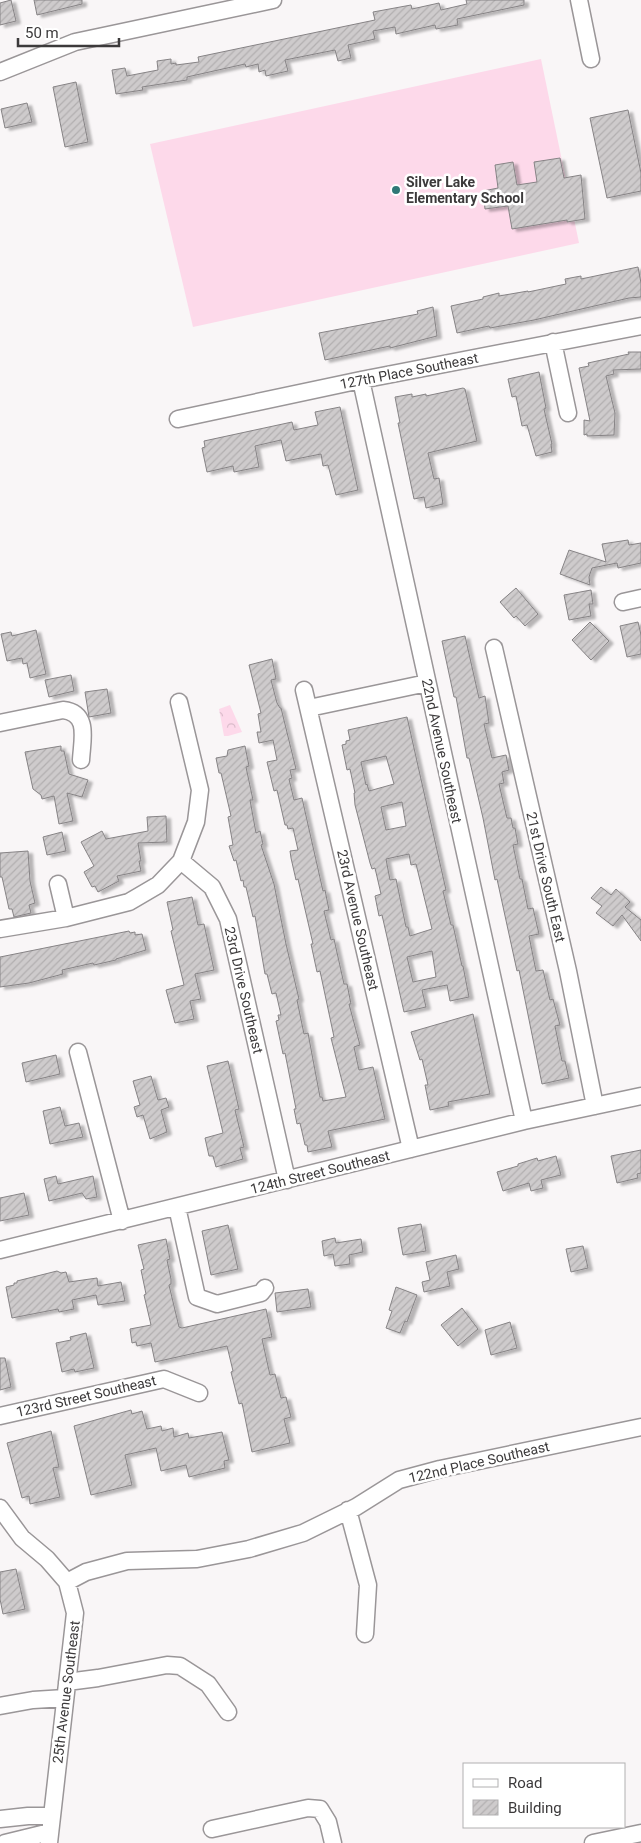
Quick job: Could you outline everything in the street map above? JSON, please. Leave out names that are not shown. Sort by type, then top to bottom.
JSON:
[{"type":"street","points":[[0,72],[75,42],[274,0]]},
{"type":"street","points":[[579,0],[591,59]]},
{"type":"street","name":"127th Place Southeast","points":[[178,419],[361,380],[641,326]]},
{"type":"street","points":[[553,342],[568,413]]},
{"type":"street","name":"22nd Avenue Southeast","points":[[361,380],[524,1121]]},
{"type":"street","points":[[623,602],[641,598]]},
{"type":"street","name":"21st Drive South East","points":[[494,648],[568,971],[595,1106]]},
{"type":"street","points":[[309,708],[427,683]]},
{"type":"street","name":"23rd Avenue Southeast","points":[[304,690],[411,1149]]},
{"type":"street","points":[[0,929],[66,918],[129,902],[158,885],[180,861],[196,822],[200,790],[179,702]]},
{"type":"street","points":[[0,723],[63,710],[72,710],[81,720],[83,730],[81,760]]},
{"type":"street","name":"23rd Drive Southeast","points":[[180,861],[212,887],[228,919],[287,1180]]},
{"type":"street","points":[[58,884],[66,918]]},
{"type":"street","points":[[78,1052],[122,1221]]},
{"type":"street","name":"124th Street Southeast","points":[[0,1250],[524,1121],[641,1096]]},
{"type":"street","points":[[177,1207],[197,1297],[216,1304],[261,1293],[265,1288]]},
{"type":"street","name":"123rd Street Southeast","points":[[0,1416],[164,1379],[199,1393]]},
{"type":"street","name":"122nd Place Southeast","points":[[67,1582],[86,1572],[127,1561],[197,1559],[249,1549],[303,1533],[348,1510],[399,1480],[440,1469],[641,1427]]},
{"type":"street","name":"25th Avenue Southeast","points":[[0,1508],[22,1538],[47,1559],[67,1582],[75,1613],[50,1830]]},
{"type":"street","points":[[348,1510],[368,1586],[365,1634]]},
{"type":"street","points":[[67,1682],[167,1665],[180,1666],[208,1684],[228,1712]]},
{"type":"street","points":[[0,1706],[33,1700],[65,1698]]},
{"type":"street","points":[[212,1829],[308,1808],[320,1809],[328,1822],[333,1843]]},
{"type":"street","points":[[0,1819],[28,1816],[50,1830]]},
{"type":"street","points":[[5,1843],[50,1830]]},
{"type":"street","points":[[594,1843],[641,1833]]},
{"type":"green space","name":"Silver Lake Elementary School","points":[[541,59],[579,243],[193,327],[150,144]]},
{"type":"green space","points":[[230,705],[242,732],[224,736],[219,709]]},
{"type":"building","points":[[11,0],[16,21],[0,25],[0,3]]},
{"type":"building","points":[[34,0],[82,0],[82,4],[37,15]]},
{"type":"building","points":[[466,0],[524,0],[524,5],[457,19],[458,25],[436,29],[435,25],[396,34],[395,27],[373,31],[375,39],[348,45],[351,58],[338,61],[335,50],[285,60],[288,71],[266,76],[265,70],[259,72],[258,64],[246,67],[245,64],[187,77],[187,80],[142,87],[143,90],[116,94],[112,70],[125,68],[127,76],[158,70],[157,61],[171,59],[171,64],[176,63],[176,65],[199,62],[198,57],[375,20],[373,12],[411,5],[412,9],[439,3],[441,10],[467,4]]},
{"type":"building","points":[[76,82],[88,142],[65,147],[53,87]]},
{"type":"building","points":[[27,103],[32,122],[5,128],[1,109]]},
{"type":"building","points":[[628,110],[641,173],[641,191],[607,198],[590,118]]},
{"type":"building","points":[[560,158],[564,178],[581,175],[585,219],[512,229],[508,206],[485,209],[483,191],[498,188],[495,165],[513,162],[517,185],[537,182],[534,162]]},
{"type":"building","points":[[638,267],[641,297],[629,298],[534,320],[490,328],[489,326],[457,333],[451,306],[483,299],[483,297],[499,293],[499,296],[566,284],[565,279],[581,276],[581,279]]},
{"type":"building","points":[[433,307],[437,336],[390,348],[390,346],[325,360],[319,333],[418,314],[417,311]]},
{"type":"building","points":[[628,352],[641,352],[641,369],[613,370],[614,374],[606,376],[615,413],[614,435],[584,435],[584,420],[590,421],[579,368],[589,366],[588,363],[629,354]]},
{"type":"building","points":[[539,372],[552,452],[536,456],[527,425],[522,426],[516,396],[512,397],[508,379]]},
{"type":"building","points":[[465,389],[477,441],[428,453],[434,479],[439,478],[443,504],[426,508],[424,497],[414,499],[398,423],[400,423],[395,397],[412,394],[412,397],[426,394],[426,396]]},
{"type":"building","points":[[340,407],[358,490],[336,495],[328,465],[323,466],[321,454],[286,461],[281,440],[255,446],[259,467],[234,472],[233,466],[207,472],[202,448],[205,447],[204,441],[292,422],[294,430],[318,425],[315,412]]},
{"type":"building","points":[[628,540],[629,545],[641,543],[641,563],[618,568],[617,563],[592,568],[589,577],[590,585],[560,574],[569,550],[606,562],[602,544]]},
{"type":"building","points":[[516,588],[538,614],[525,626],[516,616],[514,618],[500,602]]},
{"type":"building","points":[[591,590],[593,604],[589,604],[591,616],[569,620],[564,595]]},
{"type":"building","points":[[590,622],[609,641],[591,660],[572,640]]},
{"type":"building","points":[[638,622],[641,635],[641,654],[627,657],[620,626]]},
{"type":"building","points":[[36,630],[46,674],[30,678],[27,663],[23,664],[22,658],[7,661],[1,634],[11,632],[12,636]]},
{"type":"building","points":[[465,636],[479,698],[485,696],[489,723],[484,724],[492,758],[506,755],[509,770],[502,772],[504,783],[499,784],[507,818],[511,818],[513,828],[515,828],[518,844],[513,845],[528,909],[533,908],[539,934],[529,936],[536,971],[543,970],[550,1000],[553,999],[560,1025],[555,1026],[562,1061],[565,1061],[569,1078],[542,1084],[519,970],[517,971],[497,879],[495,880],[483,818],[469,758],[467,758],[456,697],[454,697],[442,641]]},
{"type":"building","points":[[272,659],[276,679],[271,680],[277,703],[281,708],[296,769],[290,770],[292,778],[289,779],[294,800],[302,798],[323,891],[325,890],[329,910],[324,911],[331,940],[334,939],[344,984],[347,984],[351,1004],[349,1004],[360,1045],[354,1047],[359,1070],[373,1067],[385,1119],[328,1131],[332,1147],[308,1152],[300,1123],[297,1124],[294,1109],[296,1109],[285,1053],[283,1054],[276,1021],[279,1020],[278,1015],[281,1015],[276,993],[272,994],[267,974],[265,974],[255,916],[253,917],[246,887],[244,887],[243,880],[241,881],[236,860],[234,861],[229,846],[233,845],[228,817],[231,816],[216,758],[227,756],[228,750],[245,746],[249,766],[246,767],[253,800],[250,800],[256,833],[260,831],[263,844],[261,845],[274,884],[299,999],[297,1000],[304,1034],[308,1033],[320,1097],[322,1097],[323,1101],[346,1097],[331,1038],[334,1037],[320,971],[317,972],[311,944],[313,944],[298,879],[296,880],[291,858],[290,851],[298,850],[293,828],[288,829],[287,825],[285,825],[277,790],[274,791],[267,762],[277,760],[273,740],[259,743],[257,732],[261,732],[258,714],[261,713],[249,665]]},
{"type":"building","points":[[71,675],[74,691],[49,697],[45,680]]},
{"type":"building","points":[[107,689],[111,713],[89,717],[85,692]]},
{"type":"building","points":[[407,717],[446,890],[443,891],[451,925],[453,925],[469,997],[450,1001],[447,985],[422,990],[426,1007],[404,1012],[382,915],[379,916],[375,896],[381,894],[375,868],[372,869],[370,863],[355,805],[355,793],[350,769],[347,770],[342,745],[350,740],[348,730]],"holes":[[[386,756],[394,784],[369,791],[361,762]],[[402,802],[406,826],[386,830],[381,807]],[[409,854],[411,865],[416,864],[432,929],[410,936],[408,927],[406,927],[396,879],[390,880],[386,859]],[[432,951],[436,977],[413,982],[407,957]]]},
{"type":"building","points":[[61,746],[61,751],[64,751],[69,774],[88,780],[82,797],[67,793],[73,821],[59,824],[54,796],[42,799],[41,795],[33,789],[25,752]]},
{"type":"building","points":[[166,816],[167,842],[138,843],[141,871],[117,876],[119,881],[98,892],[95,886],[92,887],[84,872],[94,866],[81,842],[102,831],[106,839],[148,831],[147,817]]},
{"type":"building","points":[[62,832],[66,851],[47,855],[43,837]]},
{"type":"building","points":[[28,851],[30,881],[35,903],[29,905],[31,913],[14,917],[12,909],[9,909],[2,877],[0,877],[0,853]]},
{"type":"building","points":[[601,887],[611,895],[616,889],[630,902],[625,907],[641,920],[641,941],[622,915],[613,926],[596,913],[602,906],[591,898]]},
{"type":"building","points":[[192,897],[198,925],[204,924],[214,970],[195,974],[201,999],[190,1001],[194,1019],[175,1023],[166,990],[184,985],[171,931],[173,930],[167,902]]},
{"type":"building","points":[[129,931],[130,933],[135,932],[135,935],[142,934],[146,950],[116,960],[62,970],[63,974],[29,983],[0,987],[0,957]]},
{"type":"building","points":[[473,1014],[490,1094],[448,1102],[449,1106],[430,1110],[425,1085],[428,1085],[422,1059],[420,1060],[411,1032]]},
{"type":"building","points":[[56,1055],[60,1074],[26,1082],[22,1063]]},
{"type":"building","points":[[228,1061],[239,1109],[235,1110],[244,1147],[240,1148],[243,1159],[216,1167],[213,1156],[209,1156],[205,1138],[223,1133],[207,1066]]},
{"type":"building","points":[[151,1076],[158,1100],[166,1098],[169,1107],[161,1110],[167,1132],[150,1139],[143,1115],[137,1117],[134,1107],[140,1105],[133,1081]]},
{"type":"building","points":[[60,1107],[65,1126],[79,1123],[83,1137],[50,1144],[43,1111]]},
{"type":"building","points":[[641,1150],[641,1173],[637,1174],[638,1178],[617,1183],[611,1156]]},
{"type":"building","points":[[556,1156],[561,1175],[541,1180],[543,1188],[531,1191],[529,1183],[503,1191],[497,1172],[537,1158],[538,1161]]},
{"type":"building","points":[[56,1176],[58,1184],[93,1176],[97,1197],[86,1199],[82,1193],[49,1201],[44,1179]]},
{"type":"building","points":[[24,1193],[29,1215],[0,1221],[0,1198]]},
{"type":"building","points":[[421,1224],[426,1251],[403,1255],[398,1228]]},
{"type":"building","points":[[228,1225],[238,1269],[211,1275],[202,1231]]},
{"type":"building","points":[[335,1238],[336,1243],[361,1239],[363,1252],[349,1255],[350,1264],[335,1266],[333,1254],[324,1256],[322,1241]]},
{"type":"building","points":[[166,1239],[170,1259],[167,1260],[171,1279],[171,1284],[169,1285],[179,1327],[182,1328],[266,1309],[272,1337],[262,1339],[270,1375],[275,1374],[281,1398],[286,1397],[291,1417],[284,1419],[290,1443],[252,1452],[242,1403],[239,1404],[231,1372],[233,1371],[227,1346],[155,1362],[151,1343],[137,1346],[136,1342],[132,1343],[130,1329],[151,1325],[144,1295],[146,1294],[141,1270],[144,1269],[138,1245]]},
{"type":"building","points":[[583,1246],[588,1268],[571,1272],[566,1249]]},
{"type":"building","points":[[456,1255],[459,1269],[447,1272],[450,1286],[424,1292],[422,1282],[430,1280],[426,1262]]},
{"type":"building","points":[[57,1271],[61,1273],[66,1272],[69,1282],[97,1278],[98,1286],[121,1282],[125,1301],[98,1305],[96,1295],[72,1300],[74,1309],[59,1312],[58,1309],[12,1318],[6,1287],[14,1285],[17,1281]]},
{"type":"building","points":[[396,1287],[417,1295],[407,1322],[405,1321],[400,1333],[386,1328],[392,1311],[389,1310]]},
{"type":"building","points":[[308,1289],[311,1307],[277,1312],[275,1293]]},
{"type":"building","points":[[462,1308],[478,1329],[458,1346],[441,1325]]},
{"type":"building","points":[[510,1322],[517,1348],[491,1355],[485,1330]]},
{"type":"building","points":[[86,1333],[94,1368],[75,1372],[74,1369],[62,1372],[56,1343],[71,1340],[70,1337]]},
{"type":"building","points":[[0,1358],[5,1358],[11,1387],[0,1390]]},
{"type":"building","points":[[131,1410],[132,1414],[142,1411],[147,1429],[161,1426],[162,1431],[173,1428],[174,1437],[188,1433],[189,1438],[222,1432],[229,1460],[224,1461],[225,1468],[189,1477],[186,1465],[161,1471],[156,1448],[125,1455],[132,1485],[91,1495],[74,1426]]},
{"type":"building","points":[[51,1431],[59,1467],[53,1468],[60,1497],[30,1504],[29,1496],[22,1498],[7,1443]]},
{"type":"building","points":[[16,1569],[25,1609],[3,1614],[0,1599],[0,1572]]},
{"type":"place","name":"Silver Lake Elementary School","points":[[396,190]]}]
